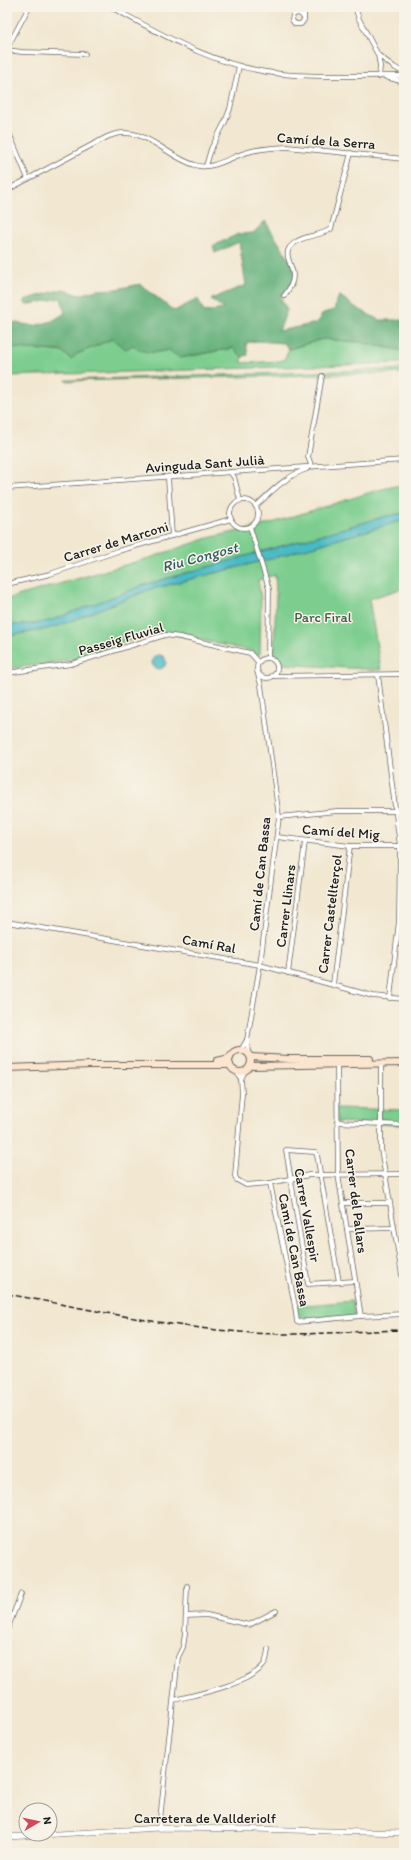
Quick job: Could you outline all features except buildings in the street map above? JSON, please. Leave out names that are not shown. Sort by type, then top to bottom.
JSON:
[{"type":"main road","points":[[230,1061],[233,1053],[240,1050],[249,1055],[289,1059],[404,1059]]},
{"type":"main road","points":[[249,1055],[250,1066]]},
{"type":"main road","points":[[7,1068],[153,1065],[230,1061]]},
{"type":"main road","points":[[230,1061],[236,1071],[245,1070],[250,1066],[404,1063]]},
{"type":"street","points":[[29,7],[7,49],[22,52],[85,54]]},
{"type":"street","points":[[111,7],[200,54],[239,66],[281,74],[379,77],[404,76]]},
{"type":"street","points":[[356,7],[359,19],[378,55],[380,66],[379,77]]},
{"type":"street","points":[[304,8],[303,22],[300,25],[293,23],[292,18],[304,8]]},
{"type":"street","points":[[297,13],[301,14],[304,18]]},
{"type":"street","points":[[378,55],[404,73]]},
{"type":"street","points":[[7,190],[107,137],[121,132],[135,133],[196,166],[206,166],[211,150],[230,109],[239,66]]},
{"type":"street","points":[[386,77],[404,82]]},
{"type":"street","points":[[7,128],[28,179]]},
{"type":"street","name":"Camí de la Serra","points":[[206,166],[247,152],[287,147],[404,159]]},
{"type":"street","points":[[284,296],[290,289],[293,276],[288,260],[289,249],[295,242],[324,233],[331,229],[351,153]]},
{"type":"street","points":[[256,506],[284,480],[312,467],[308,457],[322,376]]},
{"type":"street","name":"Avinguda Sant Julià","points":[[7,488],[168,478],[230,472],[404,460]]},
{"type":"street","points":[[230,472],[234,477],[240,500]]},
{"type":"street","points":[[168,478],[172,536]]},
{"type":"street","points":[[240,500],[250,501],[256,506],[258,516],[250,529],[237,526],[231,519],[231,509],[240,500]]},
{"type":"street","name":"Carrer de Marconi","points":[[7,584],[50,574],[231,519]]},
{"type":"street","points":[[250,529],[267,583],[269,596],[268,658]]},
{"type":"street","name":"Passeig Fluvial","points":[[7,673],[71,664],[165,635],[250,653],[258,662]]},
{"type":"street","points":[[287,675],[277,670],[274,661],[268,658],[261,659],[258,662],[257,672],[262,677],[287,675],[404,674]]},
{"type":"street","points":[[261,685],[277,670]]},
{"type":"street","name":"Camí de Can Bassa","points":[[249,1055],[247,1040],[260,965],[279,817],[261,685],[257,672]]},
{"type":"street","points":[[378,675],[402,846],[399,921],[390,998]]},
{"type":"street","points":[[279,817],[337,810],[404,811]]},
{"type":"street","name":"Camí del Mig","points":[[277,837],[305,842],[350,846],[402,846]]},
{"type":"street","name":"Carrer Llinars","points":[[288,972],[305,842]]},
{"type":"street","name":"Carrer Castellterçol","points":[[333,984],[350,846]]},
{"type":"street","name":"Camí Ral","points":[[7,922],[260,965],[374,996],[404,999]]},
{"type":"street","name":"Camí de Can Bassa","points":[[240,1050],[247,1040]]},
{"type":"street","points":[[380,1063],[380,1125],[384,1174],[404,1287]]},
{"type":"street","name":"Carrer del Pallars","points":[[337,1064],[338,1174],[361,1316]]},
{"type":"street","name":"Camí de Can Bassa","points":[[245,1070],[241,1079],[242,1093],[235,1176],[237,1180],[246,1185],[270,1183],[321,1174],[404,1174]]},
{"type":"street","points":[[236,1071],[241,1079]]},
{"type":"street","points":[[337,1122],[404,1125]]},
{"type":"street","name":"Carrer Vallespir","points":[[321,1174],[315,1152],[286,1150],[308,1284],[339,1282]]},
{"type":"street","points":[[321,1174],[339,1282],[356,1281]]},
{"type":"street","name":"Camí de Can Bassa","points":[[270,1183],[297,1322],[361,1316]]},
{"type":"street","points":[[343,1203],[389,1202]]},
{"type":"street","points":[[347,1228],[394,1228]]},
{"type":"street","points":[[361,1316],[404,1314]]},
{"type":"street","points":[[159,1828],[178,1657],[184,1641],[187,1586]]},
{"type":"street","points":[[7,1630],[21,1594]]},
{"type":"street","points":[[186,1616],[207,1615],[249,1625],[276,1611]]},
{"type":"street","points":[[174,1700],[217,1689],[253,1673],[264,1664],[268,1649]]},
{"type":"street","name":"Carretera de Vallderiolf","points":[[7,1837],[159,1828],[404,1833]]},
{"type":"green space","points":[[265,221],[294,267],[295,285],[280,296],[287,310],[279,331],[317,323],[323,313],[334,310],[339,295],[355,307],[379,320],[404,320],[404,351],[359,342],[322,339],[289,349],[284,343],[257,341],[246,343],[248,355],[242,357],[233,348],[180,358],[169,350],[146,352],[133,345],[126,349],[112,339],[77,354],[71,360],[62,351],[7,348],[7,317],[12,322],[34,326],[52,321],[65,313],[61,298],[26,305],[24,300],[63,289],[79,295],[97,290],[117,289],[140,284],[174,311],[198,299],[204,312],[224,309],[211,299],[246,285],[239,242],[215,253],[213,246],[238,234],[253,233]]},
{"type":"green space","points":[[112,339],[126,348],[133,345],[157,352],[169,349],[180,358],[233,348],[242,357],[242,363],[281,361],[285,358],[289,349],[322,339],[359,342],[404,351],[404,363],[7,376],[7,348],[30,348],[77,354]]},
{"type":"green space","points":[[404,369],[404,373],[66,381],[66,380]]},
{"type":"green space","points":[[404,484],[404,513],[387,516],[144,585],[50,621],[32,624],[7,625],[7,599],[149,558],[208,538],[265,525],[378,490]]},
{"type":"green space","name":"Parc Firal","points":[[404,520],[404,588],[369,599],[381,670],[280,664],[274,656],[276,592],[275,575],[258,580],[261,599],[260,654],[257,655],[252,651],[163,632],[120,643],[73,660],[7,669],[7,636],[58,626],[148,590],[270,559]]},
{"type":"green space","points":[[336,1108],[404,1110],[404,1125],[337,1122]]},
{"type":"green space","points":[[352,1301],[355,1317],[297,1322],[295,1306]]},
{"type":"water","points":[[404,513],[404,520],[270,559],[148,590],[58,626],[7,636],[7,625],[32,624],[49,621],[144,585],[387,516]]},
{"type":"water","points":[[159,655],[164,657],[166,662],[164,667],[159,669],[154,667],[152,662],[154,657]]},
{"type":"railway","points":[[7,1294],[182,1326],[240,1332],[301,1334],[404,1330]]},
{"type":"water label","name":"Riu Congost","points":[[200,557]]}]
